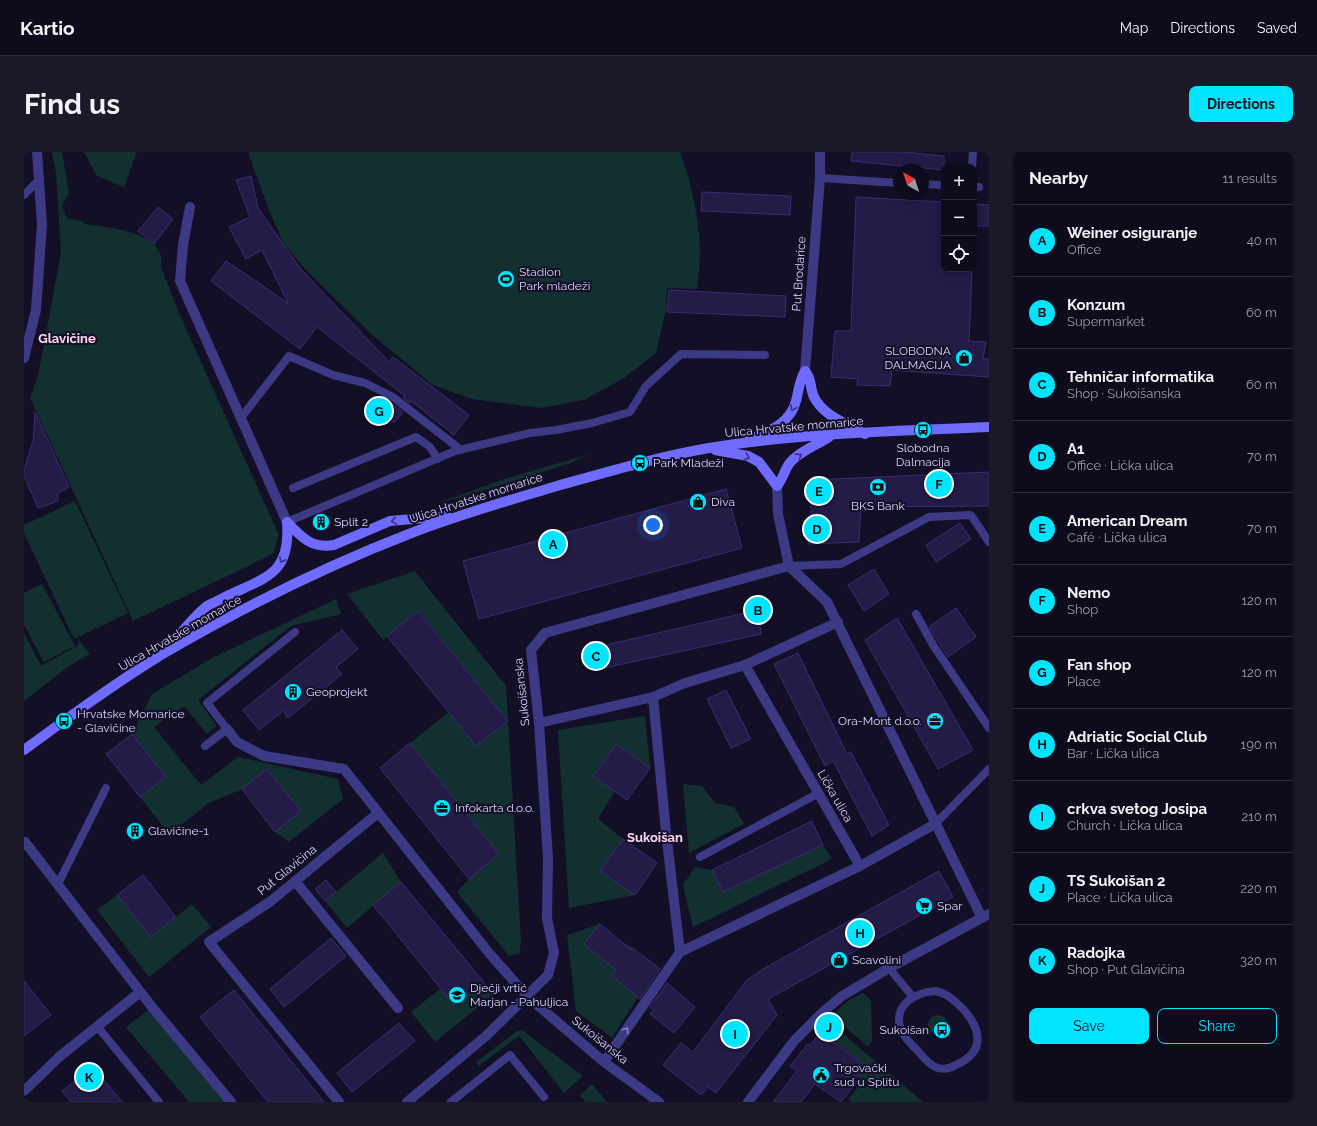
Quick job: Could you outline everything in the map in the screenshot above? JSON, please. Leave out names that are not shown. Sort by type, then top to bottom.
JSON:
[{"type":"main road","points":[[741,444],[777,427],[787,418],[792,412],[796,401],[799,380],[805,371],[810,378],[813,396],[825,411],[865,434]]},
{"type":"main road","name":"Ulica Hrvatske mornarice","points":[[24,750],[109,689],[160,656],[221,622],[309,577],[409,534],[461,515],[612,470],[709,448],[832,436],[989,427]]},
{"type":"main road","points":[[709,448],[731,454],[748,456],[759,462],[777,486],[783,480],[788,465],[794,458],[832,436]]},
{"type":"main road","points":[[287,522],[308,542],[324,547],[334,545],[390,521],[461,515]]},
{"type":"main road","points":[[160,656],[207,606],[266,577],[282,563],[288,540],[287,522]]},
{"type":"street","points":[[24,358],[36,310],[42,225],[40,178],[37,152]]},
{"type":"street","name":"Put Brodarice","points":[[805,371],[820,178],[820,152]]},
{"type":"street","points":[[190,207],[183,245],[180,281],[287,522]]},
{"type":"street","points":[[748,1102],[794,1041],[823,1012],[842,996],[889,968],[985,916],[935,824],[827,602],[789,566],[778,514],[777,486]]},
{"type":"street","name":"Sukoišanska","points":[[527,996],[548,975],[554,953],[547,918],[548,858],[539,722],[531,650],[545,633],[789,566]]},
{"type":"street","points":[[539,722],[653,697],[685,683],[745,665],[838,622]]},
{"type":"street","name":"Lička ulica","points":[[745,665],[860,866]]},
{"type":"street","points":[[653,697],[666,832],[680,952]]},
{"type":"street","name":"Sukoišanska","points":[[227,729],[237,742],[264,756],[344,769],[489,953],[527,996],[604,1062],[659,1102]]},
{"type":"street","name":"Put Glavičina","points":[[339,1102],[210,942],[271,901],[378,813]]},
{"type":"street","points":[[604,1062],[680,952],[860,866],[935,824]]},
{"type":"street","points":[[25,842],[139,993],[231,1102]]},
{"type":"street","points":[[295,881],[398,1008]]},
{"type":"street","points":[[24,1091],[59,1057],[139,993]]},
{"type":"street","points":[[407,1102],[486,1036],[527,996]]},
{"type":"lane","points":[[972,164],[973,152]]},
{"type":"lane","points":[[24,195],[40,178]]},
{"type":"lane","points":[[820,178],[893,182]]},
{"type":"lane","points":[[929,184],[941,185]]},
{"type":"lane","points":[[287,522],[461,450],[530,433],[592,423],[630,412],[646,386],[680,354],[765,355]]},
{"type":"lane","points":[[240,419],[289,356],[333,375],[365,384],[393,397],[461,450]]},
{"type":"lane","points":[[293,488],[416,437],[430,447],[438,459]]},
{"type":"lane","points":[[789,566],[841,564],[929,517],[971,515],[989,542]]},
{"type":"lane","points":[[916,614],[933,645],[989,728]]},
{"type":"lane","name":"Sukoišanska","points":[[227,729],[207,703],[295,632]]},
{"type":"lane","points":[[205,746],[227,729]]},
{"type":"lane","points":[[935,824],[989,769]]},
{"type":"lane","points":[[58,884],[106,788]]},
{"type":"lane","points":[[700,857],[819,793]]},
{"type":"lane","points":[[889,968],[914,997]]},
{"type":"lane","points":[[936,991],[954,1000],[976,1027],[978,1041],[976,1049],[970,1056],[958,1065],[945,1069],[931,1065],[924,1059],[903,1034],[900,1027],[901,1009],[914,997],[923,992],[936,991]]},
{"type":"lane","points":[[97,1026],[160,1102]]},
{"type":"lane","points":[[451,1102],[510,1056],[544,1097]]},
{"type":"green space","points":[[52,152],[62,152],[69,193],[62,206],[67,218],[81,221],[85,224],[108,227],[134,234],[146,239],[155,246],[161,255],[161,267],[179,313],[279,535],[273,554],[133,621],[30,398],[38,376],[61,253],[56,173]]},
{"type":"green space","points":[[84,152],[137,152],[124,187],[97,176]]},
{"type":"green space","name":"Stadion Park mladeži","points":[[248,152],[680,152],[691,186],[698,222],[700,262],[697,289],[667,288],[666,310],[656,353],[624,378],[584,400],[541,408],[472,399],[433,385],[371,334],[305,269],[284,244],[268,208]]},
{"type":"green space","points":[[590,454],[568,464],[456,499],[440,502],[504,479]]},
{"type":"green space","points":[[75,501],[128,613],[74,639],[24,533],[24,525]]},
{"type":"green space","points":[[415,571],[506,686],[521,942],[519,954],[509,956],[457,892],[469,879],[499,854],[410,743],[449,712],[476,746],[508,721],[419,611],[383,640],[347,594]]},
{"type":"green space","points":[[42,584],[75,646],[44,662],[24,625],[24,593]]},
{"type":"green space","points":[[336,599],[341,614],[291,626],[198,700],[217,726],[207,734],[184,706],[154,727],[201,785],[238,757],[338,779],[343,799],[289,842],[275,832],[300,811],[267,769],[242,789],[209,803],[169,834],[140,797],[165,777],[132,734],[152,694],[212,658]]},
{"type":"green space","points":[[24,633],[41,666],[77,646],[79,640],[90,654],[69,666],[24,701]]},
{"type":"green space","points":[[645,716],[650,768],[616,744],[593,775],[615,791],[598,819],[623,839],[601,871],[635,895],[569,908],[558,730]]},
{"type":"green space","points":[[683,784],[702,786],[715,803],[734,807],[744,824],[689,853]]},
{"type":"green space","points":[[823,845],[832,859],[693,927],[683,885],[695,867],[712,870],[723,892]]},
{"type":"green space","points":[[383,853],[401,882],[347,928],[325,901]]},
{"type":"green space","points":[[117,895],[151,937],[192,904],[211,927],[149,977],[97,910]]},
{"type":"green space","points":[[600,924],[584,944],[601,958],[617,939],[633,948],[612,975],[638,997],[612,1038],[576,1011],[567,935]]},
{"type":"green space","points":[[483,981],[494,994],[435,1042],[411,1012],[441,988],[454,1004]]},
{"type":"green space","points":[[863,993],[871,1000],[872,1041],[868,1047],[832,1015],[849,1000]]},
{"type":"green space","points":[[152,1007],[231,1102],[189,1102],[126,1027]]},
{"type":"green space","points":[[934,1015],[942,1015],[948,1021],[948,1029],[942,1035],[934,1035],[928,1029],[928,1021]]},
{"type":"green space","points":[[827,1020],[923,1102],[851,1102],[848,1100],[863,1081],[857,1076],[865,1066],[820,1029]]},
{"type":"green space","points":[[522,1030],[583,1076],[564,1093],[519,1036],[479,1066],[476,1062],[517,1031]]},
{"type":"green space","points":[[592,1084],[607,1102],[585,1102],[580,1095]]},
{"type":"building","points":[[852,152],[905,152],[944,156],[944,164],[941,164],[941,170],[929,169],[929,164],[893,165],[851,161]]},
{"type":"building","points":[[251,176],[258,208],[300,268],[389,362],[393,357],[469,415],[454,435],[411,401],[410,403],[403,398],[405,396],[317,327],[300,349],[211,281],[226,261],[288,303],[262,250],[246,259],[229,227],[250,217],[236,180]]},
{"type":"building","points":[[702,192],[791,196],[790,215],[701,211]]},
{"type":"building","points":[[856,197],[941,202],[941,272],[972,272],[969,341],[986,342],[983,359],[989,359],[989,377],[892,370],[890,386],[857,385],[858,379],[831,377],[835,331],[851,331]]},
{"type":"building","points":[[977,204],[989,205],[989,226],[977,226]]},
{"type":"building","points":[[158,207],[173,219],[154,244],[138,231]]},
{"type":"building","points":[[669,290],[786,296],[785,317],[667,312]]},
{"type":"building","points":[[391,403],[403,412],[394,423],[377,409]]},
{"type":"building","points":[[35,412],[69,487],[58,493],[58,501],[38,508],[24,476],[24,470],[33,441]]},
{"type":"building","points":[[989,472],[989,506],[861,507],[859,542],[808,544],[811,515],[811,480]]},
{"type":"building","points":[[726,489],[742,548],[479,619],[463,561]]},
{"type":"building","points":[[960,523],[971,539],[936,562],[926,545]]},
{"type":"building","points":[[874,569],[889,594],[864,611],[848,585]]},
{"type":"building","points":[[956,608],[976,637],[948,657],[929,627]]},
{"type":"building","points":[[758,610],[761,634],[595,670],[593,648]]},
{"type":"building","points":[[418,611],[508,721],[476,746],[387,636]]},
{"type":"building","points":[[897,618],[973,750],[938,769],[865,640]]},
{"type":"building","name":"Geoprojekt","points":[[342,630],[358,649],[336,667],[342,674],[288,718],[283,711],[259,730],[243,710]]},
{"type":"building","points":[[798,653],[847,754],[851,752],[889,825],[872,836],[833,761],[825,766],[774,664]]},
{"type":"building","points":[[726,690],[751,739],[731,748],[707,699]]},
{"type":"building","points":[[132,734],[166,777],[140,797],[106,754]]},
{"type":"building","points":[[410,743],[499,854],[469,879],[380,768]]},
{"type":"building","points":[[616,744],[650,768],[627,800],[593,776]]},
{"type":"building","points":[[267,769],[301,811],[275,832],[242,789]]},
{"type":"building","points":[[812,821],[823,845],[723,892],[712,870]]},
{"type":"building","name":"Glavičine-1","points":[[137,822],[145,831],[133,841],[125,831]]},
{"type":"building","points":[[623,839],[657,863],[635,895],[600,871]]},
{"type":"building","points":[[939,871],[953,897],[768,999],[777,1015],[716,1093],[708,1087],[701,1095],[663,1065],[681,1043],[693,1052],[747,980],[765,968]]},
{"type":"building","points":[[143,875],[176,917],[151,937],[117,895]]},
{"type":"building","points":[[326,880],[336,892],[325,901],[315,889]]},
{"type":"building","points":[[401,882],[483,981],[454,1005],[373,905]]},
{"type":"building","points":[[600,924],[631,950],[633,948],[660,969],[640,999],[612,976],[616,970],[584,944]]},
{"type":"building","points":[[331,938],[346,956],[284,1007],[270,989]]},
{"type":"building","points":[[24,981],[51,1015],[24,1036]]},
{"type":"building","points":[[667,983],[695,1007],[674,1033],[650,1014],[654,1010],[650,1007]]},
{"type":"building","points":[[234,990],[324,1102],[268,1102],[200,1017]]},
{"type":"building","points":[[399,1023],[415,1041],[352,1092],[337,1073]]},
{"type":"building","name":"Trgovački sud u Splitu","points":[[821,1032],[865,1066],[854,1080],[857,1081],[841,1102],[815,1084],[801,1102],[773,1102],[797,1071],[790,1066],[808,1044],[810,1045]]},
{"type":"building","points":[[93,1066],[122,1102],[71,1102],[62,1091]]},
{"type":"place","name":"Stadion Park mladeži","points":[[506,279]]},
{"type":"place","name":"SLOBODNA DALMACIJA","points":[[964,358]]},
{"type":"place","name":"Fan shop","points":[[379,411]]},
{"type":"place","name":"Slobodna Dalmacija","points":[[923,430]]},
{"type":"place","name":"Park Mladeži","points":[[640,463]]},
{"type":"place","name":"Nemo","points":[[939,484]]},
{"type":"place","name":"BKS Bank","points":[[878,487]]},
{"type":"place","name":"American Dream","points":[[819,491]]},
{"type":"place","name":"Diva","points":[[698,502]]},
{"type":"place","name":"Split 2","points":[[321,522]]},
{"type":"place","name":"A1","points":[[817,529]]},
{"type":"place","name":"Weiner osiguranje","points":[[553,544]]},
{"type":"place","name":"Konzum","points":[[758,610]]},
{"type":"place","name":"Tehničar informatika","points":[[596,656]]},
{"type":"place","name":"Geoprojekt","points":[[293,692]]},
{"type":"place","name":"Hrvatske Mornarice - Glavičine","points":[[64,721]]},
{"type":"place","name":"Ora-Mont d.o.o.","points":[[935,721]]},
{"type":"place","name":"Infokarta d.o.o.","points":[[442,808]]},
{"type":"place","name":"Glavičine-1","points":[[135,831]]},
{"type":"place","name":"Spar","points":[[924,906]]},
{"type":"place","name":"Adriatic Social Club","points":[[860,933]]},
{"type":"place","name":"Scavolini","points":[[839,960]]},
{"type":"place","name":"Dječji vrtić Marjan - Pahuljica","points":[[457,995]]},
{"type":"place","name":"TS Sukoišan 2","points":[[829,1027]]},
{"type":"place","name":"Sukoišan","points":[[942,1030]]},
{"type":"place","name":"crkva svetog Josipa","points":[[735,1034]]},
{"type":"place","name":"Trgovački sud u Splitu","points":[[821,1075]]},
{"type":"place","name":"Radojka","points":[[89,1077]]},
{"type":"district","name":"Glavičine","points":[[67,338]]},
{"type":"district","name":"Sukoišan","points":[[655,837]]}]
